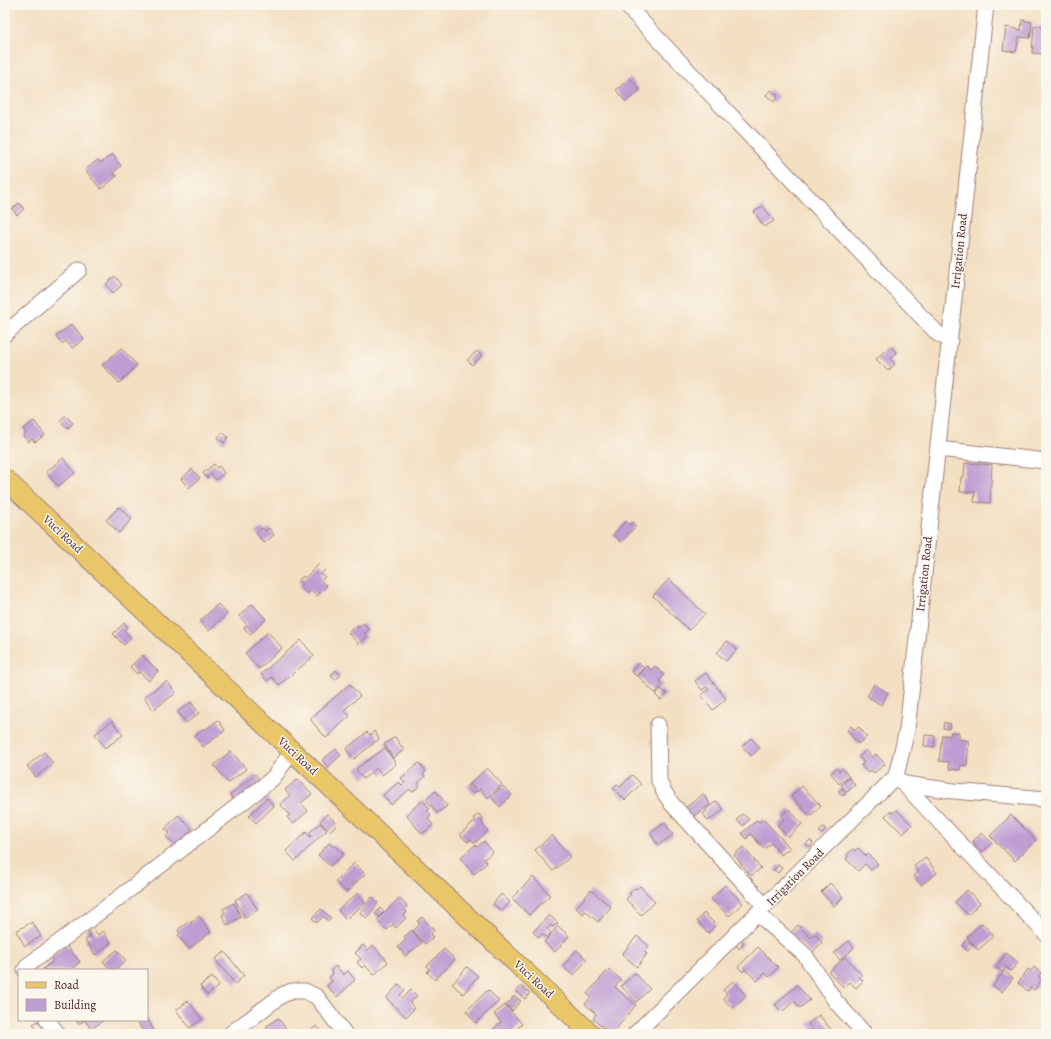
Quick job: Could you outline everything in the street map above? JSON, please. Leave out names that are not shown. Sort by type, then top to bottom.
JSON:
[{"type":"main road","name":"Vuci Road","points":[[5,479],[592,1034]]},
{"type":"street","points":[[626,5],[938,334],[950,340]]},
{"type":"street","name":"Irrigation Road","points":[[635,1034],[761,910],[901,780],[986,5]]},
{"type":"street","points":[[5,334],[78,270]]},
{"type":"street","points":[[938,449],[1046,461]]},
{"type":"street","points":[[658,725],[659,781],[672,804],[761,910],[805,955],[836,1002],[865,1034]]},
{"type":"street","points":[[26,969],[28,965],[116,900],[261,788],[274,777],[292,751]]},
{"type":"street","points":[[901,780],[954,791],[1046,799]]},
{"type":"street","points":[[901,780],[1046,934]]},
{"type":"street","points":[[230,1034],[282,995],[292,991],[306,991],[317,998],[345,1034]]},
{"type":"street","points":[[48,1021],[58,1034]]},
{"type":"building","points":[[1022,20],[1032,22],[1030,38],[1019,37],[1016,52],[1003,50],[1006,27],[1021,30]]},
{"type":"building","points":[[1034,26],[1046,27],[1046,49],[1044,49],[1044,54],[1032,53]]},
{"type":"building","points":[[630,78],[640,90],[626,102],[616,90]]},
{"type":"building","points":[[771,90],[778,96],[774,102],[766,95]]},
{"type":"building","points":[[112,154],[121,166],[113,173],[117,176],[101,189],[85,170],[98,160],[101,163]]},
{"type":"building","points":[[19,203],[24,209],[17,215],[12,209]]},
{"type":"building","points":[[763,206],[774,221],[764,227],[754,212]]},
{"type":"building","points":[[115,276],[122,285],[113,293],[106,284]]},
{"type":"building","points":[[72,324],[84,339],[72,348],[66,341],[62,344],[56,336]]},
{"type":"building","points":[[890,346],[897,353],[890,359],[895,364],[888,371],[876,359]]},
{"type":"building","points":[[121,348],[137,365],[119,383],[102,365]]},
{"type":"building","points":[[477,351],[482,356],[472,365],[467,360]]},
{"type":"building","points":[[65,415],[73,423],[68,428],[60,421]]},
{"type":"building","points":[[34,421],[45,435],[35,442],[32,439],[28,442],[23,435],[26,433],[23,429]]},
{"type":"building","points":[[222,432],[228,437],[224,443],[218,438]]},
{"type":"building","points":[[63,458],[75,473],[58,486],[46,472]]},
{"type":"building","points":[[965,463],[992,465],[990,503],[974,502],[975,492],[960,492],[961,477],[964,477]]},
{"type":"building","points":[[214,464],[217,468],[219,466],[224,473],[216,480],[211,474],[207,478],[203,473]]},
{"type":"building","points":[[192,469],[200,478],[189,488],[181,479]]},
{"type":"building","points":[[119,507],[132,519],[119,533],[106,520]]},
{"type":"building","points":[[626,521],[629,525],[632,522],[636,526],[621,542],[613,535]]},
{"type":"building","points":[[262,528],[265,531],[269,528],[274,535],[264,543],[256,533]]},
{"type":"building","points":[[319,564],[325,570],[321,574],[325,577],[321,581],[327,586],[317,596],[311,590],[307,594],[299,586],[302,584],[299,580],[303,576],[305,578]]},
{"type":"building","points":[[669,579],[705,614],[689,630],[653,596]]},
{"type":"building","points":[[218,604],[227,614],[209,631],[200,621]]},
{"type":"building","points":[[252,604],[266,619],[250,635],[244,628],[247,625],[239,616]]},
{"type":"building","points":[[124,623],[128,627],[124,630],[131,638],[124,645],[113,634]]},
{"type":"building","points":[[363,623],[369,629],[364,634],[367,637],[359,644],[348,633],[356,625],[358,628]]},
{"type":"building","points":[[268,632],[282,648],[259,669],[245,653]]},
{"type":"building","points":[[301,640],[314,656],[279,685],[272,677],[267,681],[261,674]]},
{"type":"building","points":[[727,641],[737,649],[726,661],[717,653]]},
{"type":"building","points":[[142,655],[158,671],[149,681],[139,672],[137,674],[130,667]]},
{"type":"building","points":[[639,663],[644,668],[636,676],[631,671]]},
{"type":"building","points":[[647,666],[651,670],[655,666],[664,675],[659,681],[662,685],[655,693],[638,676]]},
{"type":"building","points":[[336,670],[341,675],[335,680],[331,676]]},
{"type":"building","points":[[706,673],[726,699],[713,710],[701,695],[709,689],[707,687],[702,690],[695,681]]},
{"type":"building","points":[[167,681],[176,693],[153,710],[144,697]]},
{"type":"building","points":[[350,684],[360,696],[344,710],[350,716],[326,738],[310,719]]},
{"type":"building","points":[[874,684],[888,693],[881,705],[867,696]]},
{"type":"building","points":[[661,689],[667,694],[661,700],[655,695]]},
{"type":"building","points":[[191,702],[199,713],[186,723],[178,712]]},
{"type":"building","points":[[218,720],[225,730],[203,747],[195,736],[204,728],[205,730]]},
{"type":"building","points":[[112,721],[123,735],[105,748],[95,734]]},
{"type":"building","points":[[944,722],[951,724],[949,729],[943,728]]},
{"type":"building","points":[[851,726],[855,730],[859,727],[867,737],[858,744],[847,730]]},
{"type":"building","points":[[374,731],[379,739],[354,759],[346,749],[367,732],[370,735]]},
{"type":"building","points":[[951,732],[959,733],[959,739],[969,741],[967,766],[961,765],[960,770],[949,769],[949,762],[939,761],[942,735],[950,736]]},
{"type":"building","points":[[925,735],[935,736],[934,747],[924,746]]},
{"type":"building","points":[[395,737],[404,750],[393,758],[384,744]]},
{"type":"building","points":[[751,738],[760,748],[751,756],[742,746]]},
{"type":"building","points":[[385,748],[396,764],[382,775],[377,768],[363,779],[356,769]]},
{"type":"building","points":[[336,749],[341,755],[328,767],[322,760]]},
{"type":"building","points":[[866,750],[872,757],[876,754],[885,764],[874,773],[871,770],[868,773],[861,765],[864,763],[859,757]]},
{"type":"building","points":[[231,751],[246,769],[228,783],[214,765]]},
{"type":"building","points":[[44,752],[53,763],[36,777],[27,766]]},
{"type":"building","points":[[419,763],[426,771],[423,774],[425,777],[418,783],[420,786],[412,792],[410,789],[391,805],[383,795],[399,782],[402,785],[405,783],[401,778]]},
{"type":"building","points":[[487,768],[502,784],[488,798],[480,789],[477,792],[470,784]]},
{"type":"building","points":[[837,768],[839,771],[842,768],[849,777],[839,784],[831,773]]},
{"type":"building","points":[[255,774],[262,784],[237,804],[230,795]]},
{"type":"building","points":[[632,775],[641,784],[625,800],[613,788],[617,784],[620,787]]},
{"type":"building","points":[[849,778],[855,785],[847,792],[841,785]]},
{"type":"building","points":[[298,779],[312,794],[301,803],[308,811],[293,824],[287,817],[290,815],[280,804],[290,796],[285,790]]},
{"type":"building","points":[[470,784],[476,791],[473,794],[467,786]]},
{"type":"building","points":[[503,786],[512,795],[500,807],[491,797]]},
{"type":"building","points":[[802,786],[821,806],[810,816],[791,796]]},
{"type":"building","points":[[842,788],[846,794],[842,796],[838,791]]},
{"type":"building","points":[[436,791],[447,806],[437,813],[426,799]]},
{"type":"building","points":[[703,794],[710,804],[691,818],[684,809]]},
{"type":"building","points":[[267,798],[274,806],[256,823],[249,816]]},
{"type":"building","points":[[423,800],[430,809],[427,811],[431,815],[428,818],[433,825],[422,834],[406,815]]},
{"type":"building","points":[[717,801],[723,810],[708,821],[703,814],[707,811],[706,809]]},
{"type":"building","points":[[789,809],[802,824],[788,837],[777,825],[784,819],[781,816]]},
{"type":"building","points":[[897,810],[912,825],[903,834],[885,816],[890,811],[893,813]]},
{"type":"building","points":[[327,814],[337,824],[330,831],[320,822]]},
{"type":"building","points":[[479,814],[483,819],[481,822],[488,831],[474,843],[471,839],[467,842],[460,834],[475,821],[473,818]]},
{"type":"building","points":[[742,814],[749,819],[743,826],[737,820]]},
{"type":"building","points":[[178,815],[192,829],[176,846],[166,837],[170,833],[165,829]]},
{"type":"building","points":[[1011,815],[1036,840],[1015,861],[990,836]]},
{"type":"building","points":[[763,819],[790,848],[781,855],[771,843],[764,849],[751,834],[746,839],[742,833],[757,820],[759,822]]},
{"type":"building","points":[[320,823],[327,830],[295,861],[286,851],[306,832],[310,837],[311,835],[309,833]]},
{"type":"building","points":[[665,823],[673,835],[658,845],[650,833]]},
{"type":"building","points":[[823,827],[826,829],[822,834],[819,832]]},
{"type":"building","points":[[982,833],[992,843],[982,852],[973,841]]},
{"type":"building","points":[[552,835],[570,857],[553,871],[535,850]]},
{"type":"building","points":[[810,840],[813,843],[810,847],[806,844]]},
{"type":"building","points":[[484,841],[493,852],[484,859],[487,863],[474,874],[460,858],[475,845],[477,847]]},
{"type":"building","points":[[329,843],[333,847],[335,845],[344,854],[330,866],[318,855]]},
{"type":"building","points":[[743,847],[761,868],[751,876],[734,855]]},
{"type":"building","points":[[858,848],[866,856],[868,854],[878,864],[871,870],[865,864],[858,871],[846,859],[848,857],[847,855],[853,849],[855,851]]},
{"type":"building","points":[[926,858],[937,873],[921,885],[914,876],[919,872],[914,866]]},
{"type":"building","points":[[354,863],[365,874],[346,892],[335,882]]},
{"type":"building","points":[[778,865],[782,868],[778,873],[774,870]]},
{"type":"building","points":[[533,877],[550,895],[529,915],[512,898]]},
{"type":"building","points":[[830,883],[843,897],[834,906],[821,892]]},
{"type":"building","points":[[725,885],[743,903],[729,916],[711,899]]},
{"type":"building","points":[[640,886],[655,902],[641,915],[626,899],[631,894],[629,893]]},
{"type":"building","points":[[591,890],[611,907],[598,922],[585,911],[583,914],[576,908]]},
{"type":"building","points":[[967,890],[980,903],[968,915],[955,902]]},
{"type":"building","points":[[247,893],[258,910],[245,918],[235,900]]},
{"type":"building","points":[[358,893],[365,903],[346,919],[338,910]]},
{"type":"building","points":[[501,894],[510,902],[502,911],[493,904]]},
{"type":"building","points":[[372,897],[378,903],[367,918],[360,913]]},
{"type":"building","points":[[399,898],[407,906],[404,909],[407,912],[403,916],[406,918],[396,928],[393,924],[387,930],[377,920]]},
{"type":"building","points":[[234,903],[241,917],[227,925],[222,915],[225,913],[223,909]]},
{"type":"building","points":[[380,908],[384,912],[379,917],[375,914]]},
{"type":"building","points":[[321,909],[331,918],[328,921],[323,916],[317,923],[312,918]]},
{"type":"building","points":[[704,913],[716,925],[708,933],[697,921]]},
{"type":"building","points":[[549,915],[558,923],[553,927],[551,925],[547,929],[551,933],[547,938],[542,934],[539,938],[533,932]]},
{"type":"building","points":[[199,916],[211,932],[189,949],[178,935],[180,933],[178,930],[189,921],[191,923]]},
{"type":"building","points":[[422,917],[434,930],[430,935],[433,937],[425,944],[413,931],[420,924],[417,921]]},
{"type":"building","points":[[32,922],[41,936],[25,946],[16,931]]},
{"type":"building","points":[[982,923],[994,936],[978,950],[967,937]]},
{"type":"building","points":[[798,925],[811,938],[815,934],[822,942],[811,954],[790,934]]},
{"type":"building","points":[[91,926],[97,935],[103,931],[111,943],[95,955],[85,940],[91,936],[86,930]]},
{"type":"building","points":[[558,926],[569,936],[555,952],[544,942]]},
{"type":"building","points":[[412,930],[422,943],[405,956],[398,947],[406,940],[404,937]]},
{"type":"building","points":[[637,936],[649,946],[644,952],[647,954],[637,967],[622,954]]},
{"type":"building","points":[[741,940],[744,943],[739,949],[736,945]]},
{"type":"building","points":[[966,940],[973,945],[968,951],[962,946]]},
{"type":"building","points":[[849,941],[854,948],[840,960],[834,953]]},
{"type":"building","points":[[66,945],[80,962],[71,969],[43,969],[53,961],[50,958]]},
{"type":"building","points":[[363,945],[368,950],[373,945],[388,962],[374,975],[365,965],[362,968],[357,962],[361,959],[355,953]]},
{"type":"building","points":[[758,947],[778,967],[769,977],[765,973],[757,981],[745,969],[743,972],[738,967]]},
{"type":"building","points":[[444,949],[455,959],[435,980],[427,972],[430,969],[427,966]]},
{"type":"building","points":[[117,950],[126,961],[115,969],[109,969],[103,961]]},
{"type":"building","points":[[577,950],[587,960],[573,976],[563,966]]},
{"type":"building","points":[[225,952],[244,976],[235,984],[215,959]]},
{"type":"building","points":[[1006,953],[1018,962],[1011,971],[1006,967],[1002,972],[996,967]]},
{"type":"building","points":[[845,957],[862,975],[859,977],[863,981],[856,988],[850,982],[844,988],[829,972]]},
{"type":"building","points":[[336,966],[344,975],[348,971],[355,980],[337,997],[327,986],[332,981],[329,978],[333,974],[330,971]]},
{"type":"building","points":[[467,967],[478,976],[463,994],[452,984]]},
{"type":"building","points":[[1034,967],[1041,973],[1038,977],[1042,979],[1034,990],[1031,987],[1028,991],[1018,983],[1028,969],[1031,971]]},
{"type":"building","points":[[609,969],[621,980],[615,987],[636,1005],[612,1034],[610,1034],[593,1019],[596,1014],[585,1004],[591,997],[587,994]]},
{"type":"building","points":[[1004,971],[1013,978],[1002,992],[993,986]]},
{"type":"building","points":[[635,973],[650,989],[636,1002],[621,986]]},
{"type":"building","points":[[212,977],[219,986],[207,995],[200,986]]},
{"type":"building","points":[[733,981],[746,996],[732,1008],[723,998],[727,994],[723,990]]},
{"type":"building","points":[[399,984],[405,990],[400,995],[403,998],[411,990],[417,996],[410,1003],[415,1008],[406,1017],[386,998]]},
{"type":"building","points":[[797,985],[810,1000],[800,1008],[794,1001],[782,1012],[775,1005]]},
{"type":"building","points":[[521,986],[530,993],[525,999],[516,992]]},
{"type":"building","points":[[488,990],[499,1001],[476,1023],[466,1011]]},
{"type":"building","points":[[514,996],[521,1001],[517,1005],[511,1000]]},
{"type":"building","points":[[188,1001],[202,1019],[190,1028],[176,1010]]},
{"type":"building","points":[[509,1001],[516,1007],[512,1011],[506,1005]]},
{"type":"building","points":[[505,1005],[522,1024],[512,1034],[488,1034],[501,1022],[494,1014]]},
{"type":"building","points":[[819,1015],[833,1032],[830,1034],[816,1034],[808,1024]]},
{"type":"building","points":[[278,1018],[286,1029],[278,1034],[271,1034],[266,1027]]},
{"type":"building","points":[[148,1019],[154,1031],[149,1034],[144,1034],[138,1021],[148,1021]]},
{"type":"building","points":[[41,1021],[44,1027],[38,1031],[33,1024]]},
{"type":"building","points":[[77,1021],[84,1021],[79,1024]]},
{"type":"building","points":[[86,1021],[103,1021],[91,1029]]},
{"type":"building","points":[[317,1026],[321,1031],[317,1034],[311,1034],[309,1031]]}]
